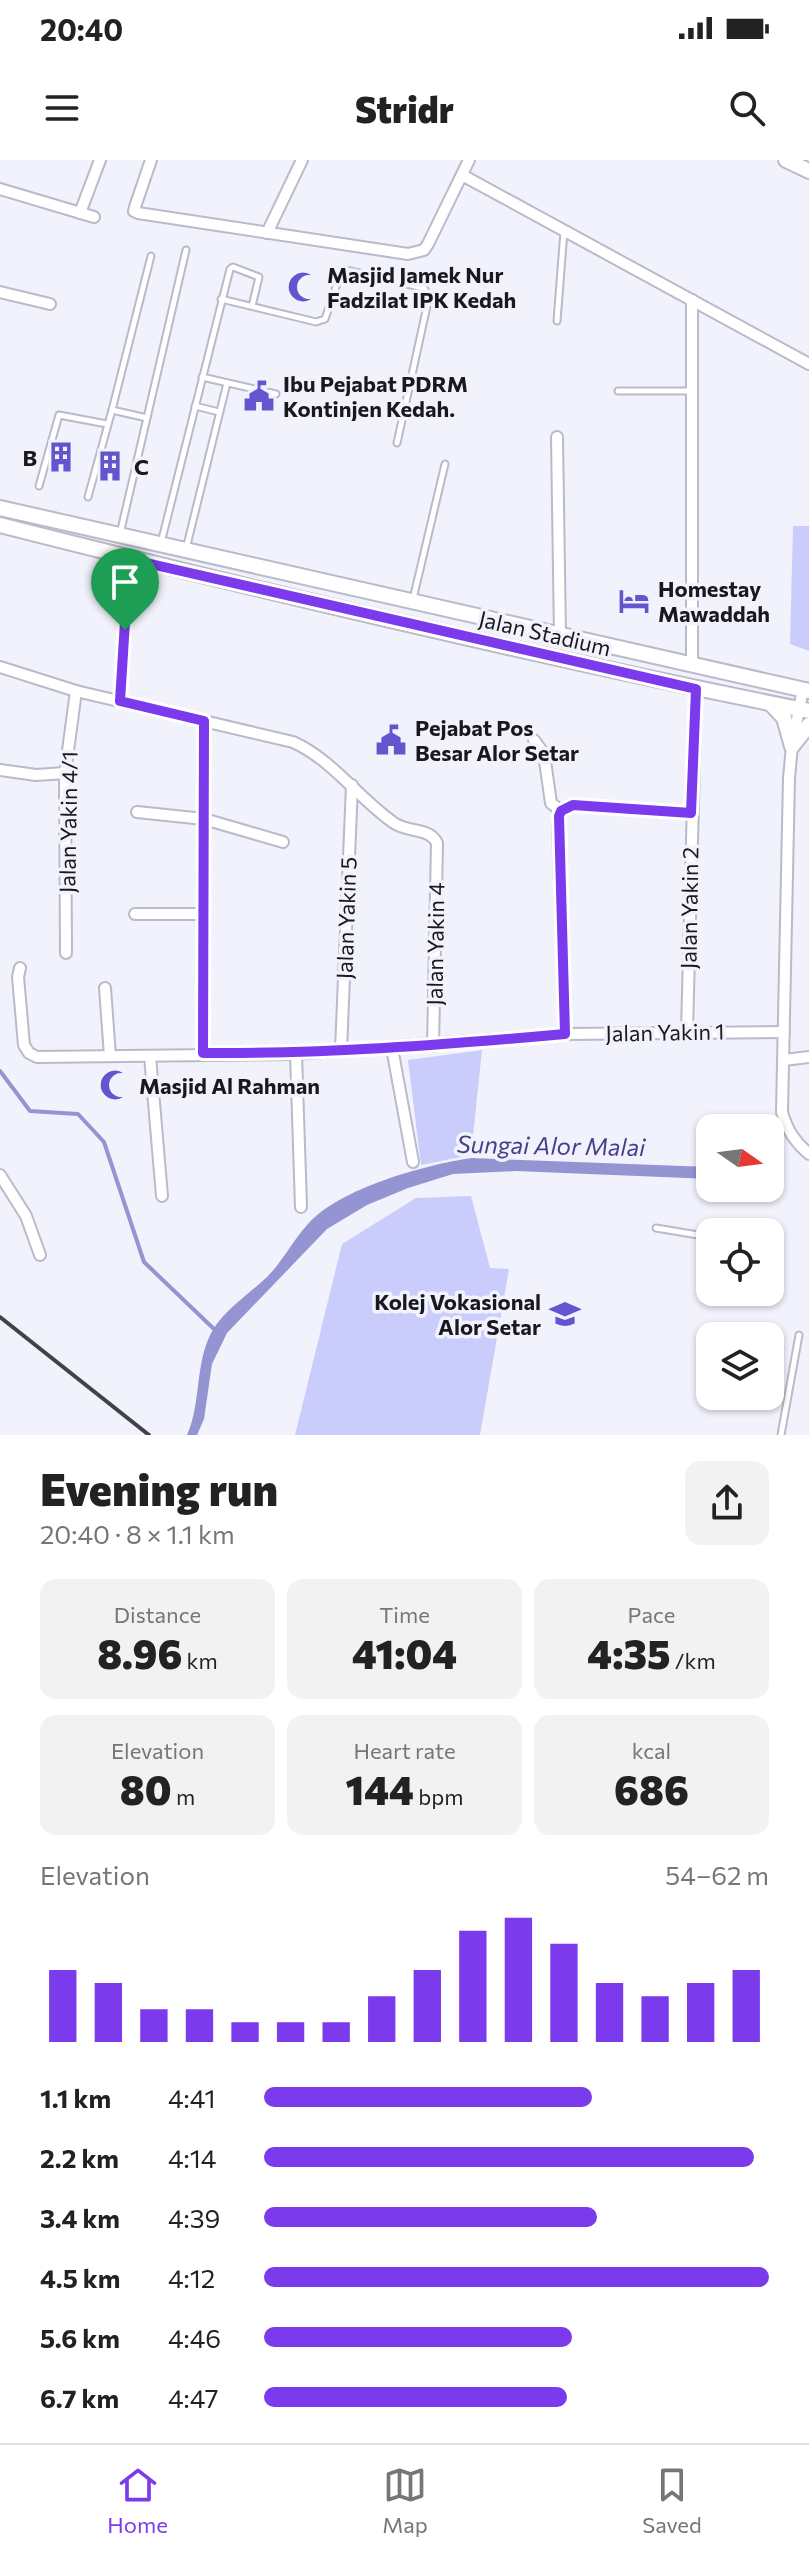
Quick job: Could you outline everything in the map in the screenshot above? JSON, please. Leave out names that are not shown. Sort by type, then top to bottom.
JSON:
[{"type":"main road","points":[[786,160],[809,171]]},
{"type":"main road","name":"Jalan Stadium","points":[[0,508],[806,690]]},
{"type":"main road","name":"Jalan Stadium","points":[[0,525],[129,559],[696,689],[804,710]]},
{"type":"main road","points":[[771,704],[784,718],[792,746]]},
{"type":"main road","points":[[792,746],[809,725]]},
{"type":"street","points":[[80,213],[100,160]]},
{"type":"street","points":[[151,160],[134,211],[398,254],[416,254],[424,250],[469,160]]},
{"type":"street","points":[[267,233],[302,160]]},
{"type":"street","points":[[462,175],[809,364]]},
{"type":"street","points":[[0,189],[94,217]]},
{"type":"street","points":[[0,292],[50,304]]},
{"type":"street","points":[[692,300],[692,666]]},
{"type":"street","points":[[557,437],[560,636]]},
{"type":"street","points":[[120,701],[129,559]]},
{"type":"street","points":[[0,667],[76,691],[303,746],[352,785]]},
{"type":"street","name":"Jalan Yakin 2","points":[[687,1031],[696,689]]},
{"type":"street","points":[[806,690],[804,710],[792,746],[782,1112],[786,1126],[809,1154]]},
{"type":"street","name":"Jalan Yakin 4/1","points":[[66,953],[65,773],[76,691]]},
{"type":"street","points":[[203,1053],[204,721]]},
{"type":"street","points":[[534,740],[544,754],[551,803],[561,811]]},
{"type":"street","points":[[0,770],[36,775],[65,773]]},
{"type":"street","name":"Jalan Yakin 4","points":[[352,785],[392,822],[405,829],[429,833],[437,843],[433,1046]]},
{"type":"street","name":"Jalan Yakin 5","points":[[341,1050],[352,785]]},
{"type":"street","points":[[561,811],[573,805],[691,813]]},
{"type":"street","points":[[561,811],[558,824],[565,1034]]},
{"type":"street","points":[[137,812],[204,819],[283,842]]},
{"type":"street","points":[[135,914],[203,914]]},
{"type":"street","name":"Jalan Yakin 1","points":[[20,968],[18,977],[24,1045],[29,1053],[37,1057],[296,1054],[565,1034],[784,1032]]},
{"type":"street","points":[[105,988],[110,1056]]},
{"type":"street","points":[[392,1048],[413,1162]]},
{"type":"street","points":[[296,1054],[301,1207]]},
{"type":"street","points":[[150,1056],[162,1196]]},
{"type":"street","points":[[784,1060],[809,1057]]},
{"type":"street","points":[[0,1175],[26,1216],[40,1255]]},
{"type":"lane","points":[[557,321],[564,230]]},
{"type":"lane","points":[[120,535],[186,250]]},
{"type":"lane","points":[[88,497],[151,256]]},
{"type":"lane","points":[[161,544],[228,271],[233,267],[259,277],[252,306]]},
{"type":"lane","points":[[221,299],[322,321],[328,315],[341,272],[346,270],[428,291],[397,443]]},
{"type":"lane","points":[[202,377],[276,394]]},
{"type":"lane","points":[[185,550],[227,383]]},
{"type":"lane","points":[[618,391],[692,391]]},
{"type":"lane","points":[[195,406],[219,412]]},
{"type":"lane","points":[[112,410],[147,418]]},
{"type":"lane","points":[[39,486],[59,415],[107,424]]},
{"type":"lane","points":[[412,603],[445,464]]},
{"type":"lane","points":[[656,1228],[696,1235]]},
{"type":"lane","points":[[781,1435],[799,1335]]},
{"type":"shaded area","points":[[793,526],[809,526],[809,651],[790,644]]},
{"type":"shaded area","points":[[482,1050],[471,1155],[421,1165],[408,1060]]},
{"type":"shaded area","points":[[471,1158],[696,1166],[696,1178],[516,1171],[453,1174],[367,1205],[327,1229],[227,1333],[212,1364],[204,1419],[197,1435],[187,1435],[195,1409],[203,1354],[219,1321],[273,1271],[308,1224],[322,1211],[362,1189],[431,1166]]},
{"type":"shaded area","points":[[471,1196],[490,1268],[509,1269],[480,1435],[295,1435],[342,1244],[416,1198]]},
{"type":"waterway","points":[[0,1071],[30,1111],[78,1114],[104,1142],[144,1262],[215,1330]]},
{"type":"railway","points":[[0,1317],[149,1435]]},
{"type":"place","name":"Masjid Jamek Nur Fadzilat IPK Kedah","points":[[303,287]]},
{"type":"place","name":"Ibu Pejabat PDRM Kontinjen Kedah.","points":[[259,396]]},
{"type":"place","name":"B","points":[[61,457]]},
{"type":"place","name":"C","points":[[110,466]]},
{"type":"place","name":"Homestay Mawaddah","points":[[634,601]]},
{"type":"place","name":"Pejabat Pos Besar Alor Setar","points":[[391,740]]},
{"type":"place","name":"Masjid Al Rahman","points":[[115,1085]]},
{"type":"place","name":"Kolej Vokasional Alor Setar","points":[[565,1314]]},
{"type":"route","points":[[129,559],[696,689],[691,813],[573,805],[566,807],[559,816],[565,1034],[296,1054],[203,1053],[204,721],[120,701],[125,630],[129,559]]},
{"type":"water label","name":"Sungai Alor Malai","points":[[551,1145]]}]
